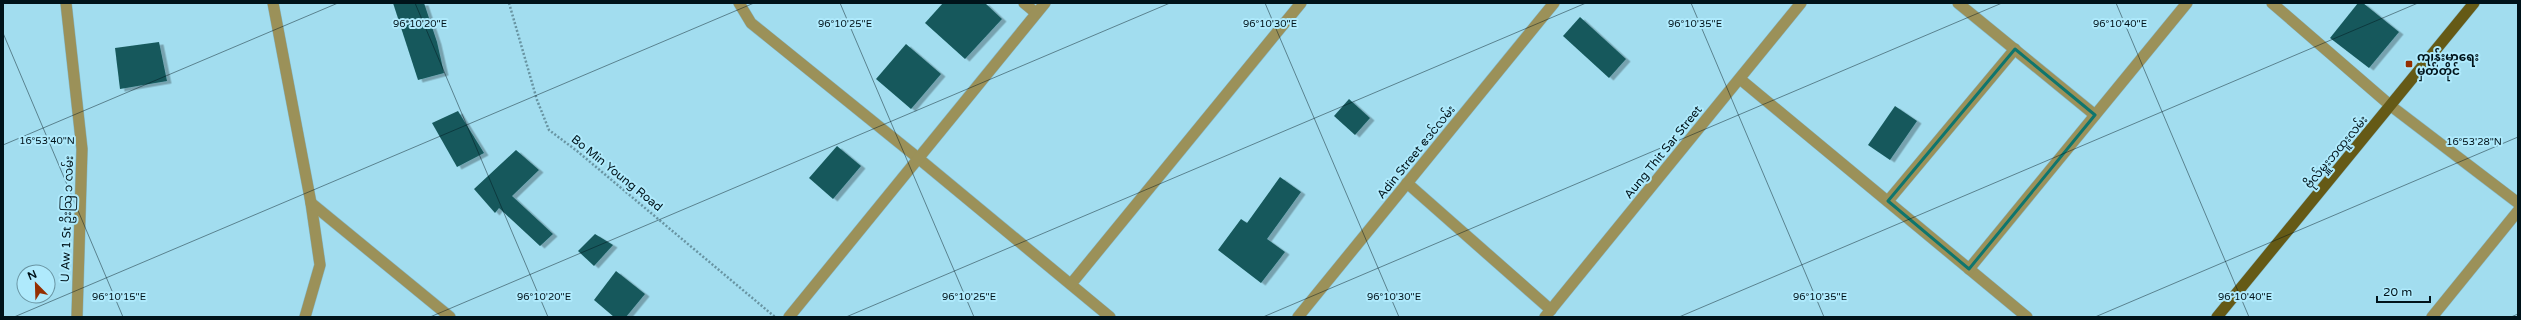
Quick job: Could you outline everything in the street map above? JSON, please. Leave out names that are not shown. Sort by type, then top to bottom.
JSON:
[{"type":"main road","name":"ဗိုလ်မှူးဘထူးလမ်း","points":[[2217,317],[2474,3]]},
{"type":"street","name":"U Aw 1 St ဥိးသြ ၁ လမ်း","points":[[66,3],[82,149],[77,317]]},
{"type":"street","points":[[274,3],[311,203],[320,264],[305,317]]},
{"type":"street","points":[[739,3],[752,23],[1110,317]]},
{"type":"street","points":[[1024,3],[1036,13]]},
{"type":"street","points":[[789,317],[1045,3]]},
{"type":"street","points":[[1071,284],[1301,3]]},
{"type":"street","name":"Adin Street ဧဒင်လမ်း","points":[[1298,317],[1554,3]]},
{"type":"street","name":"Aung Thit Sar Street","points":[[1548,313],[1801,3]]},
{"type":"street","points":[[1958,3],[2096,114]]},
{"type":"street","points":[[1969,269],[2187,3]]},
{"type":"street","points":[[2272,3],[2391,106],[2518,203]]},
{"type":"street","points":[[1888,201],[2015,49]]},
{"type":"street","points":[[1740,79],[2027,317]]},
{"type":"street","points":[[1407,183],[1548,313]]},
{"type":"street","points":[[311,203],[450,317]]},
{"type":"street","points":[[2432,317],[2518,210]]},
{"type":"path","name":"Bo Min Young Road","points":[[509,3],[537,100],[549,130],[577,151],[775,317]]},
{"type":"highlighted area","points":[[2015,49],[2095,115],[1969,269],[1888,201]]},
{"type":"building","points":[[393,3],[424,3],[437,42],[444,73],[418,80]]},
{"type":"building","points":[[943,3],[985,3],[1002,19],[965,59],[925,23]]},
{"type":"building","points":[[2358,3],[2363,3],[2399,32],[2369,68],[2330,38]]},
{"type":"building","points":[[1580,17],[1626,59],[1609,78],[1563,36]]},
{"type":"building","points":[[159,42],[167,81],[120,89],[115,48]]},
{"type":"building","points":[[906,44],[941,74],[911,109],[876,79]]},
{"type":"building","points":[[1349,99],[1370,118],[1355,135],[1334,116]]},
{"type":"building","points":[[1895,106],[1917,121],[1890,160],[1868,145]]},
{"type":"building","points":[[458,111],[484,153],[457,167],[432,123]]},
{"type":"building","points":[[837,146],[861,166],[833,199],[809,178]]},
{"type":"building","points":[[516,150],[539,170],[512,196],[553,234],[540,246],[499,208],[495,213],[474,189]]},
{"type":"building","points":[[1280,177],[1301,192],[1267,239],[1285,252],[1261,283],[1218,250],[1241,219],[1247,223]]},
{"type":"building","points":[[595,234],[613,245],[594,266],[578,251]]},
{"type":"building","points":[[616,271],[645,294],[626,317],[614,317],[594,300]]},
{"type":"place","name":"ကျန်းမာရေး မှတ်တိုင်","points":[[2409,64]]}]
